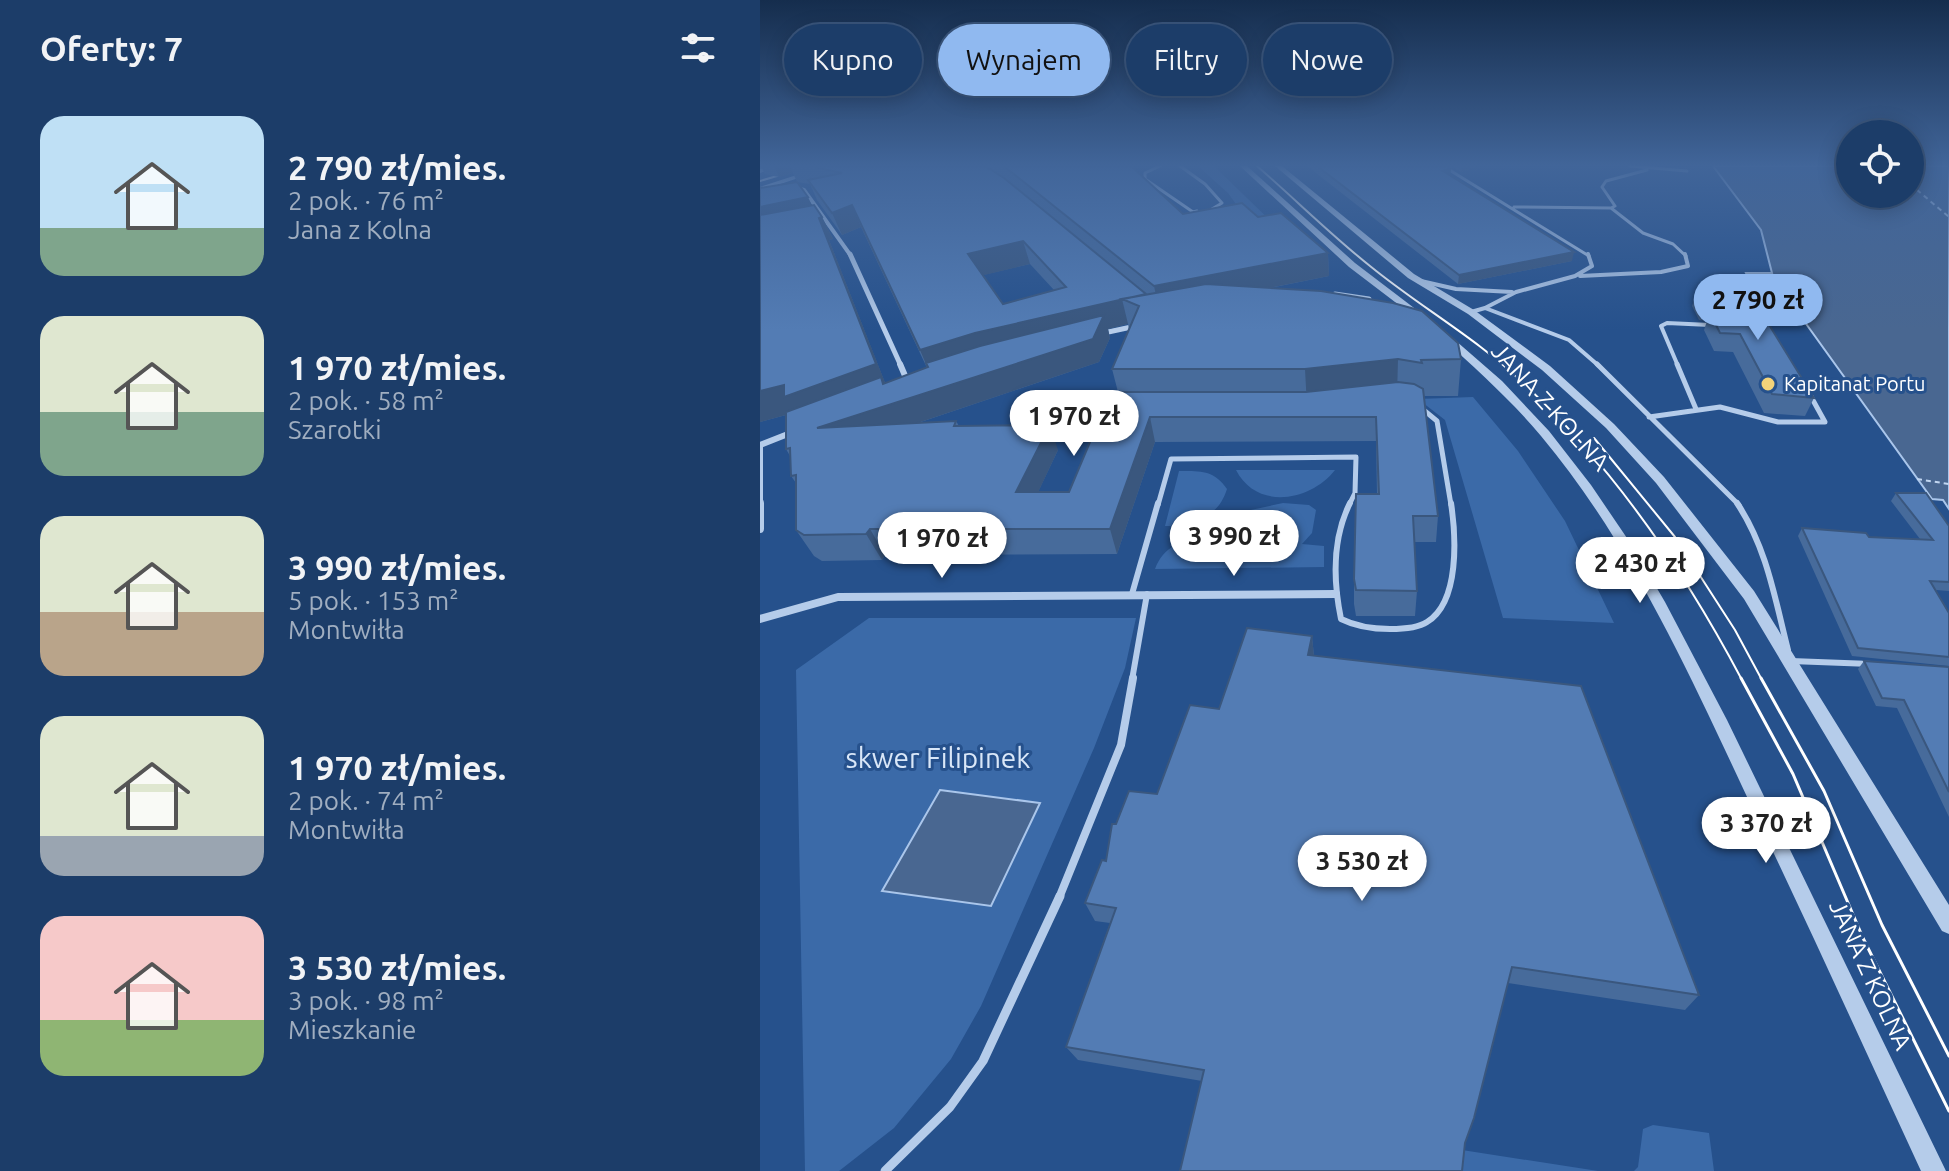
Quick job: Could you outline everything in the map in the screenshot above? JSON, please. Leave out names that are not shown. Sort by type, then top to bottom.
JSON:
[{"type":"street","points":[[827,221],[856,263],[911,388]]},
{"type":"street","points":[[1303,221],[1395,304],[1423,321]]},
{"type":"street","points":[[1345,221],[1418,280],[1478,310]]},
{"type":"street","points":[[1331,294],[1377,302]]},
{"type":"street","name":"JANA Z KOLNA","points":[[1478,310],[1546,368],[1630,448],[1685,509],[1749,595],[1949,924]]},
{"type":"street","points":[[1085,338],[1150,323]]},
{"type":"street","name":"JANA Z KOLNA","points":[[1437,330],[1482,368],[1546,433],[1626,542],[1679,638],[1934,1171]]},
{"type":"street","points":[[899,392],[923,384]]},
{"type":"street","points":[[760,529],[760,445],[801,429]]},
{"type":"street","points":[[760,619],[838,597],[1336,594]]},
{"type":"lane","points":[[817,223],[827,221]]},
{"type":"lane","points":[[1534,221],[1588,253],[1592,266],[1575,276]]},
{"type":"lane","points":[[1478,310],[1516,292],[1575,276],[1661,272],[1688,266],[1688,258],[1672,242],[1644,234],[1629,221]]},
{"type":"lane","points":[[1418,280],[1456,289],[1516,292]]},
{"type":"lane","name":"JANA Z KOLNA","points":[[1478,310],[1569,340],[1738,504],[1756,533],[1791,662]]},
{"type":"lane","points":[[1696,409],[1661,326],[1667,323],[1719,326]]},
{"type":"lane","points":[[1649,417],[1696,409],[1738,410],[1778,422],[1825,422],[1801,382]]},
{"type":"lane","points":[[1132,594],[1171,459],[1356,457],[1355,493],[1338,529],[1336,594],[1341,619],[1357,629],[1416,629],[1431,622],[1451,583],[1456,558],[1437,421],[1429,411],[1414,403]]},
{"type":"lane","points":[[885,1171],[950,1107],[983,1061],[1057,903],[1121,745],[1147,594]]},
{"type":"lane","points":[[1791,662],[1820,660],[1887,665]]},
{"type":"lane","points":[[1925,882],[1949,902]]},
{"type":"green space","points":[[1253,221],[1270,221],[1280,230]]},
{"type":"green space","points":[[1473,397],[1518,451],[1565,521],[1614,623],[1503,618],[1445,420],[1418,399]]},
{"type":"green space","points":[[1236,470],[1335,470],[1312,489],[1284,497],[1257,492],[1245,483]]},
{"type":"green space","points":[[1179,471],[1206,473],[1217,478],[1227,489],[1219,505],[1203,519],[1197,522],[1194,516],[1177,517],[1171,526],[1165,526]]},
{"type":"green space","points":[[1283,503],[1309,505],[1316,510],[1312,533],[1302,544],[1324,546],[1324,567],[1155,569],[1160,559],[1175,545],[1204,539],[1225,542],[1217,528],[1237,513]]},
{"type":"green space","name":"skwer Filipinek","points":[[869,618],[1136,618],[1125,668],[1094,748],[981,1006],[951,1059],[894,1128],[839,1171],[805,1171],[796,670]]},
{"type":"green space","points":[[1653,1125],[1709,1133],[1714,1171],[1634,1171],[1638,1167],[1643,1129]]},
{"type":"green space","points":[[1462,1150],[1598,1171],[1460,1171]]},
{"type":"shaded area","points":[[1754,221],[1949,221],[1949,509],[1943,500],[1932,499],[1781,289],[1753,287],[1746,273],[1772,273],[1761,230]]},
{"type":"shaded area","points":[[940,790],[1040,803],[991,906],[882,891]]},
{"type":"building","points":[[760,221],[820,221],[876,364],[784,397],[784,385],[760,391]]},
{"type":"building","points":[[859,221],[1056,221],[1146,294],[975,333],[920,350]],"holes":[[[1023,241],[1066,287],[1003,304],[968,254]]]},
{"type":"building","points":[[1072,221],[1290,221],[1328,253],[1154,286]]},
{"type":"building","points":[[1388,221],[1523,221],[1574,252],[1459,275]]},
{"type":"building","points":[[1206,284],[1321,291],[1422,311],[1458,343],[1461,359],[1421,360],[1422,363],[1398,359],[1305,369],[1112,369],[1139,306],[1122,299]]},
{"type":"building","points":[[1698,290],[1734,291],[1738,297],[1752,297],[1814,398],[1772,394],[1740,334],[1720,333],[1710,313],[1727,314],[1729,306],[1705,303]]},
{"type":"building","points":[[1104,315],[1093,339],[817,428],[956,421],[954,426],[1050,425],[1016,492],[1069,492],[1111,392],[1306,392],[1398,382],[1414,384],[1423,389],[1438,516],[1413,516],[1417,591],[1356,590],[1356,494],[1379,494],[1376,417],[1150,417],[1110,529],[870,529],[866,534],[804,535],[796,530],[796,475],[791,476],[790,448],[786,449],[786,412],[881,377],[883,384],[928,367],[926,363],[980,346]]},
{"type":"building","points":[[1896,493],[1926,493],[1949,526],[1949,582],[1930,581],[1949,613],[1949,657],[1858,648],[1802,528],[1866,533],[1869,537],[1933,540]]},
{"type":"building","points":[[1247,628],[1312,636],[1308,655],[1581,686],[1699,995],[1512,967],[1465,1143],[1462,1171],[1180,1171],[1204,1070],[1066,1047],[1116,908],[1085,903],[1102,860],[1106,861],[1112,824],[1116,824],[1129,791],[1157,794],[1190,705],[1219,709]]},
{"type":"building","points":[[1864,661],[1949,667],[1949,792],[1904,700],[1882,698]]},
{"type":"ferry route","points":[[1917,479],[1949,484]]},
{"type":"tram line","points":[[1317,221],[1370,266],[1506,368],[1557,417],[1618,486],[1672,560],[1742,680]]},
{"type":"tram line","points":[[1594,438],[1675,537],[1735,630],[1762,680]]},
{"type":"tram line","points":[[1741,678],[1793,774],[1863,938],[1949,1111]]},
{"type":"tram line","points":[[1761,678],[1824,791],[1882,925],[1949,1056]]},
{"type":"place","name":"Kapitanat Portu","points":[[1768,384]]}]
